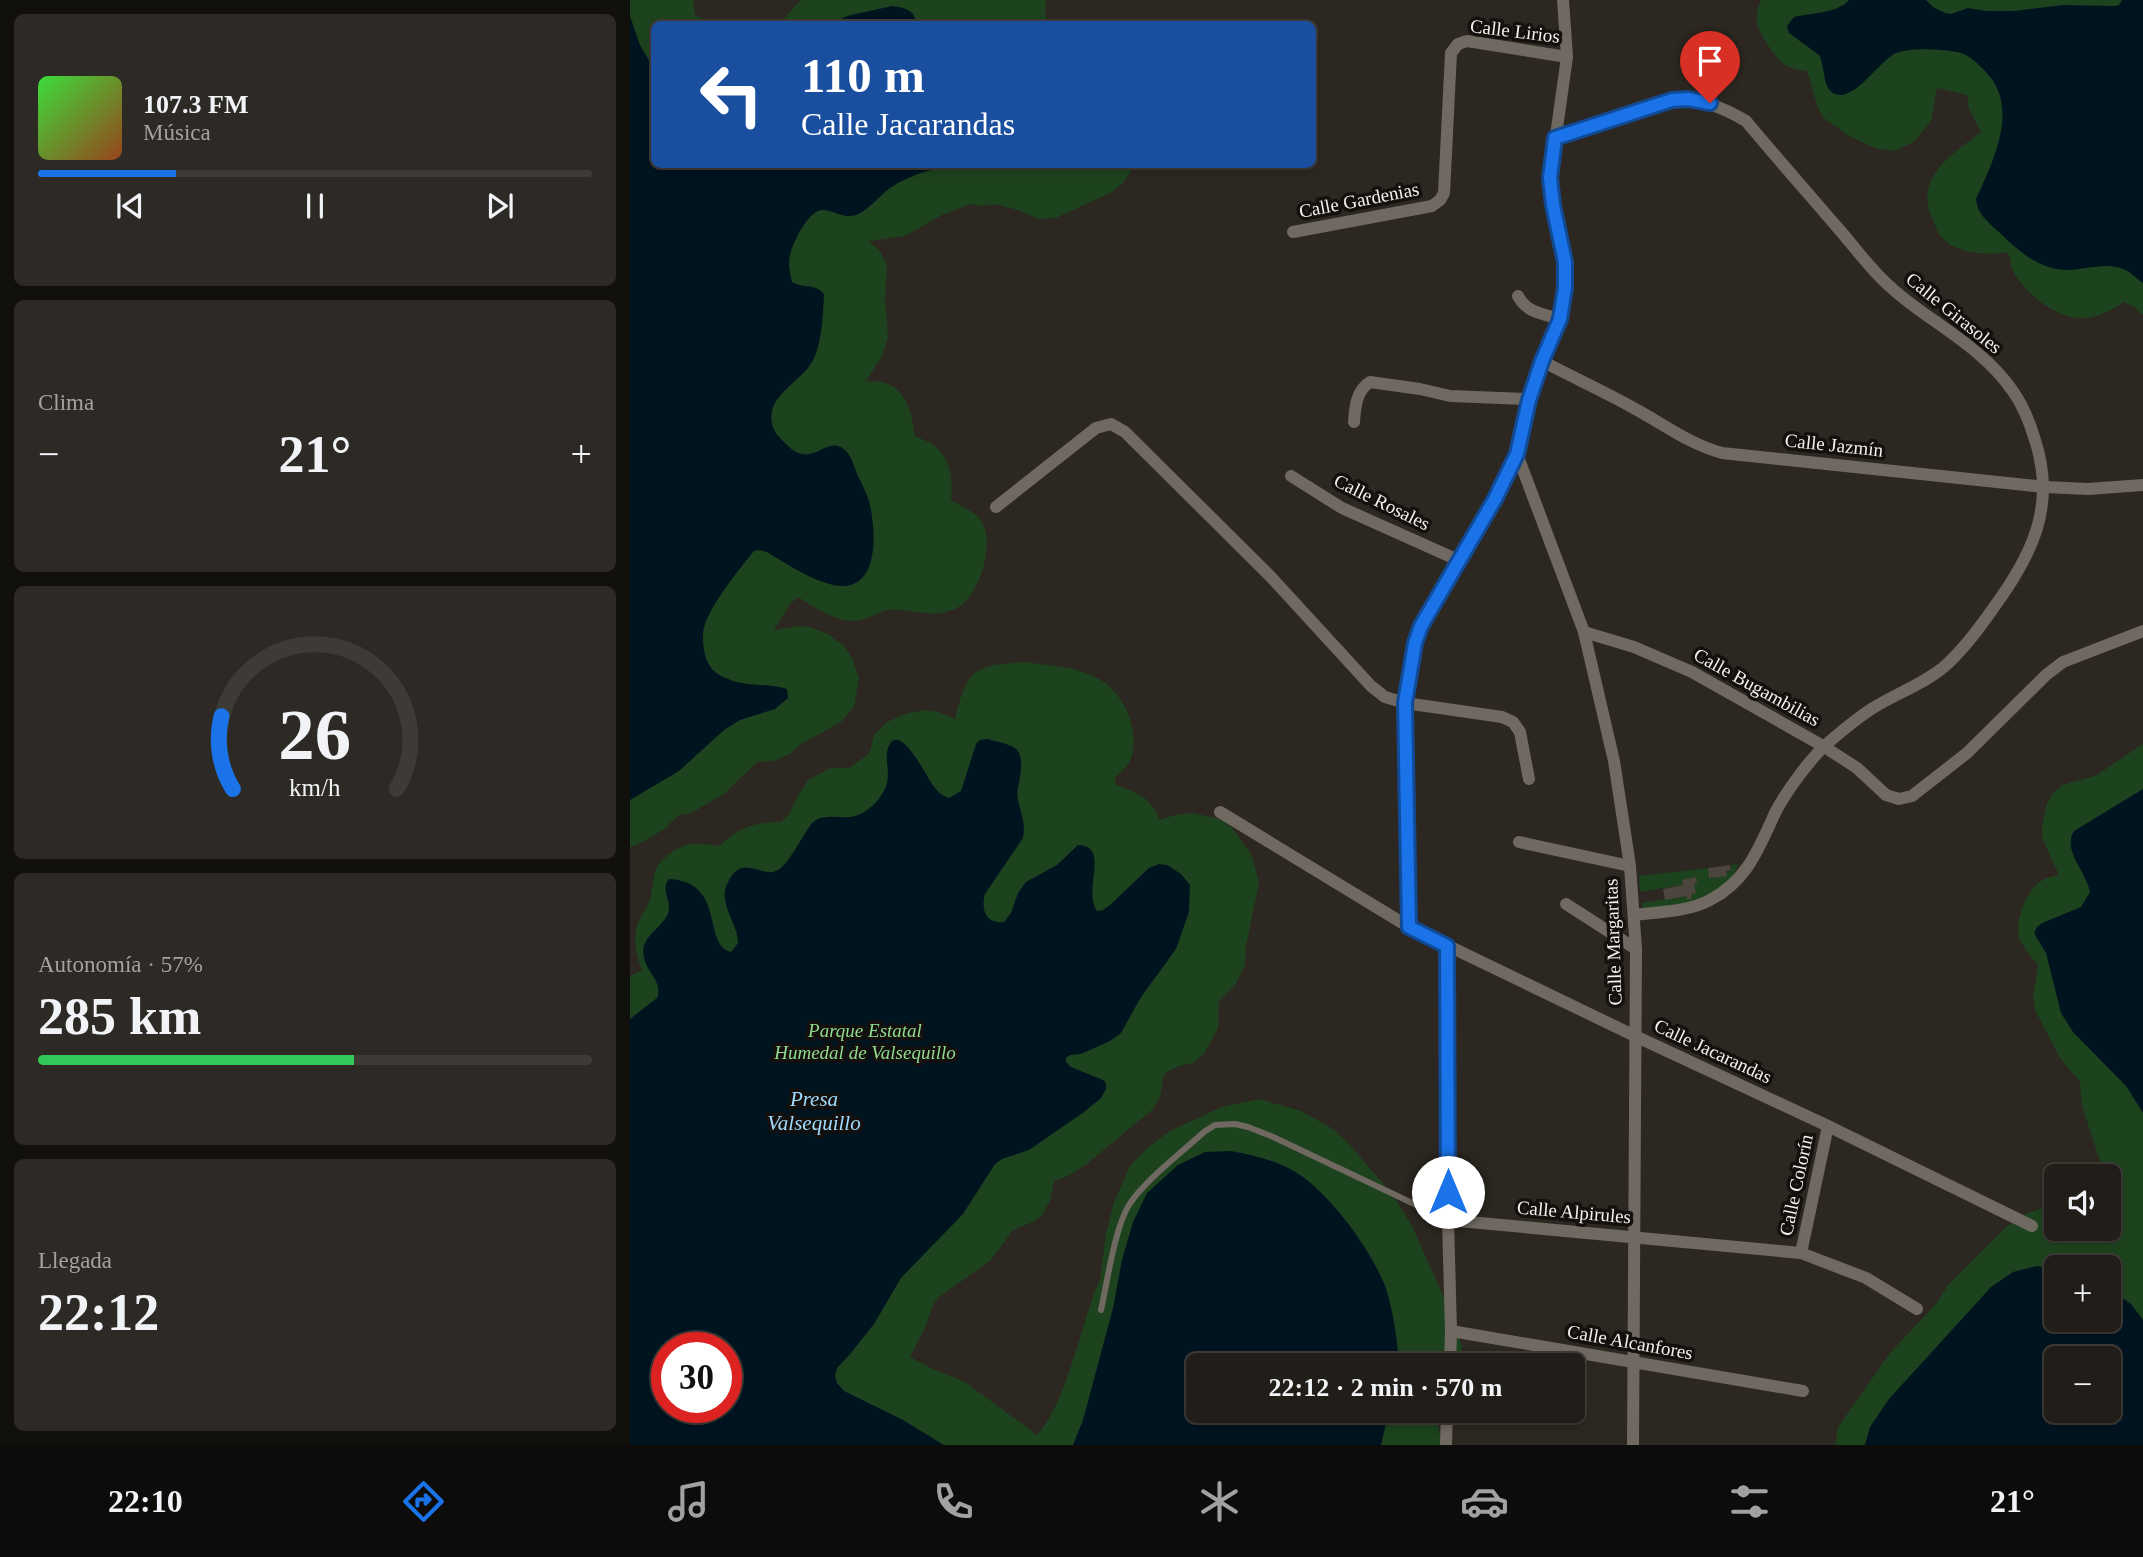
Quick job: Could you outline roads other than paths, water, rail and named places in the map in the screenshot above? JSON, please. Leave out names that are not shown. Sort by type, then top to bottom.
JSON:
[{"type":"street","points":[[1409,927],[1405,703],[1415,643],[1421,626],[1495,499],[1517,454],[1529,400],[1560,319],[1565,288],[1565,262],[1550,178],[1567,57],[1563,0]]},
{"type":"street","name":"Calle Lirios","points":[[1458,44],[1467,41],[1567,57]]},
{"type":"street","name":"Calle Gardenias","points":[[1293,232],[1432,206],[1440,200],[1444,193],[1451,53],[1458,44]]},
{"type":"street","name":"Calle Girasoles","points":[[1555,138],[1672,100],[1688,99],[1710,103],[1746,121],[1881,278],[1983,359],[2012,389],[2029,422],[2040,456],[2045,487],[2039,521],[2025,559],[1974,634],[1945,666],[1915,686],[1874,707],[1824,746],[1784,796],[1762,846],[1749,866],[1730,886],[1710,901],[1690,908],[1634,915]]},
{"type":"street","points":[[1518,296],[1531,310],[1560,319]]},
{"type":"street","name":"Calle Jazmín","points":[[1542,361],[1715,451],[2045,487],[2088,489],[2143,485]]},
{"type":"street","points":[[1354,422],[1358,396],[1364,385],[1370,382],[1450,396],[1529,400]]},
{"type":"street","points":[[996,507],[1096,428],[1111,424],[1125,432],[1270,576],[1371,686],[1385,696],[1405,703],[1502,717],[1513,722],[1520,732],[1529,779]]},
{"type":"street","name":"Calle Margaritas","points":[[1517,454],[1584,632],[1614,761],[1630,866],[1636,949],[1633,1445]]},
{"type":"street","name":"Calle Rosales","points":[[1291,476],[1342,508],[1458,560]]},
{"type":"street","name":"Calle Bugambilias","points":[[1584,632],[1634,648],[1692,672],[1824,746],[1857,768],[1886,795],[1899,799],[1912,796],[1967,753],[2046,675],[2063,662],[2143,631]]},
{"type":"street","name":"Calle Jacarandas","points":[[1220,812],[1409,927],[2032,1226]]},
{"type":"street","points":[[1519,842],[1630,866]]},
{"type":"street","points":[[1566,904],[1636,949]]},
{"type":"street","points":[[1447,946],[1450,1353]]},
{"type":"street","name":"Calle Colorín","points":[[1801,1253],[1828,1126]]},
{"type":"street","name":"Calle Alpirules","points":[[1448,1220],[1801,1253],[1866,1278],[1917,1309]]},
{"type":"street","name":"Calle Alcanfores","points":[[1451,1331],[1803,1391]]},
{"type":"street","points":[[1446,1445],[1447,1423]]},
{"type":"lane","name":"Calle Alpirules","points":[[1101,1310],[1121,1222],[1129,1205],[1203,1132],[1215,1125],[1235,1124],[1271,1136],[1448,1220]]},
{"type":"water","points":[[1849,0],[1926,0],[1933,7],[1951,14],[1968,8],[2014,11],[2063,5],[2115,6],[2122,0],[2143,0],[2143,283],[2118,267],[2066,270],[2038,263],[2007,240],[1984,218],[1976,199],[2001,133],[2001,99],[1995,84],[1968,56],[1934,49],[1900,52],[1888,58],[1853,91],[1839,95],[1829,90],[1819,55],[1789,33],[1787,26],[1794,17],[1838,8]]},
{"type":"water","points":[[892,6],[911,12],[915,21],[837,21],[847,16]]},
{"type":"water","points":[[630,16],[640,45],[651,64],[651,168],[943,168],[911,177],[890,188],[856,215],[818,211],[807,220],[789,258],[792,282],[817,288],[824,294],[821,329],[812,362],[773,407],[773,427],[780,438],[796,452],[812,453],[833,446],[849,454],[869,501],[872,516],[873,548],[865,575],[855,583],[841,586],[808,576],[767,552],[754,551],[709,615],[703,634],[704,651],[711,668],[720,676],[742,683],[787,689],[788,698],[775,709],[740,720],[724,730],[679,771],[630,800]]},
{"type":"water","name":"Presa Valsequillo","points":[[987,739],[1011,746],[1016,749],[1021,759],[1017,794],[1024,833],[985,894],[984,910],[992,921],[1004,922],[1026,882],[1057,865],[1078,845],[1088,847],[1093,853],[1095,861],[1092,892],[1097,911],[1110,905],[1149,868],[1159,864],[1167,865],[1181,874],[1190,885],[1189,912],[1176,949],[1141,997],[1121,1033],[1110,1041],[1066,1058],[1071,1067],[1106,1083],[1101,1098],[1029,1150],[995,1164],[963,1214],[901,1278],[874,1324],[837,1368],[837,1383],[844,1391],[903,1420],[944,1445],[630,1445],[630,1019],[657,998],[658,987],[643,951],[647,940],[669,911],[666,883],[669,879],[677,880],[697,888],[709,908],[718,940],[723,948],[731,952],[738,943],[726,904],[725,890],[735,872],[741,868],[775,871],[786,863],[813,822],[826,817],[856,816],[872,806],[886,786],[887,753],[893,741],[899,740],[905,745],[936,789],[949,798],[961,791],[976,744]]},
{"type":"water","points":[[2143,789],[2143,1113],[2126,1086],[2073,1032],[2061,1013],[2046,953],[2034,933],[2042,923],[2081,907],[2090,892],[2073,854],[2071,839],[2074,831]]},
{"type":"water","points":[[1231,1151],[1265,1159],[1297,1173],[1322,1193],[1346,1221],[1376,1267],[1389,1299],[1398,1353],[1186,1353],[1186,1423],[1386,1423],[1381,1445],[1073,1445],[1083,1420],[1133,1222],[1147,1193],[1178,1165],[1205,1152]]},
{"type":"water","points":[[2037,1266],[2044,1267],[2044,1332],[2121,1332],[2121,1297],[2131,1304],[2143,1320],[2143,1445],[1865,1445],[1870,1427],[1889,1399],[1991,1287],[2013,1272]]},
{"type":"park label","name":"Parque Estatal Humedal de Valsequillo","points":[[865,1041]]}]
